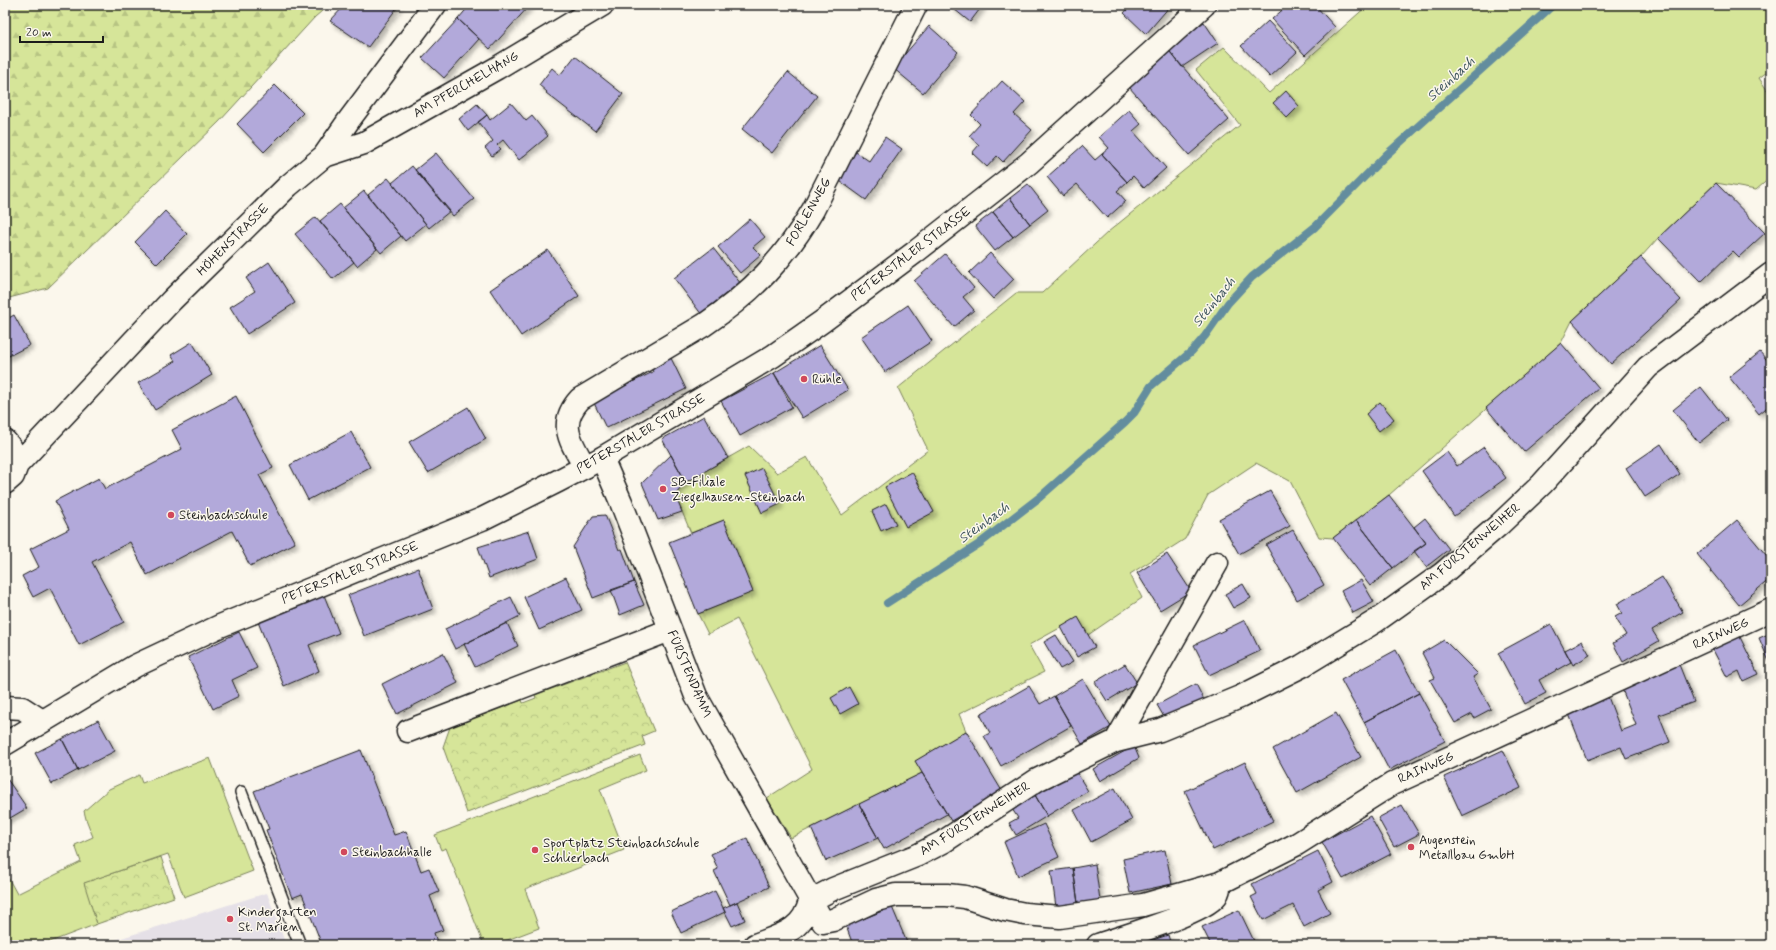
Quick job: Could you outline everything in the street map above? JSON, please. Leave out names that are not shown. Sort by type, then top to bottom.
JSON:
[{"type":"street","name":"HÖHENSTRASSE","points":[[5,483],[13,476],[17,465],[34,450],[172,300],[288,186],[324,156],[435,5]]},
{"type":"street","name":"AM PFERCHELHANG","points":[[324,156],[364,143],[497,68],[602,5]]},
{"type":"street","name":"FORLENWEG","points":[[594,463],[572,442],[567,428],[567,418],[572,407],[580,399],[704,325],[721,313],[761,280],[781,258],[801,231],[813,210],[916,5]]},
{"type":"street","name":"PETERSTALER STRASSE","points":[[5,744],[135,666],[212,630],[482,519],[594,463],[773,356],[908,258],[1029,163],[1204,5]]},
{"type":"street","name":"AM FÜRSTENWEIHER","points":[[810,901],[833,889],[918,855],[942,842],[1037,780],[1116,741],[1160,730],[1240,696],[1302,666],[1376,621],[1442,574],[1500,524],[1542,484],[1648,367],[1771,274]]},
{"type":"street","points":[[5,442],[11,448],[17,465]]},
{"type":"street","name":"FÜRSTENDAMM","points":[[594,463],[621,502],[690,683],[706,717],[810,901]]},
{"type":"street","points":[[1116,741],[1217,563]]},
{"type":"street","name":"RAINWEG","points":[[1220,883],[1296,844],[1392,784],[1771,610]]},
{"type":"street","points":[[408,731],[670,630]]},
{"type":"street","points":[[5,707],[22,708],[30,711],[42,721]]},
{"type":"street","points":[[810,901],[823,922],[833,920],[885,897],[917,895],[965,897],[1012,912],[1060,917],[1143,906],[1220,883],[1219,891],[1215,898],[1198,909],[1098,945]]},
{"type":"street","points":[[755,945],[792,930],[800,924],[805,917],[810,901]]},
{"type":"lane","points":[[241,792],[300,945]]},
{"type":"shaded area","name":"Kindergarten St. Marien","points":[[267,893],[286,945],[99,945]]},
{"type":"green space","points":[[5,5],[329,5],[315,17],[219,122],[48,288],[5,299]]},
{"type":"green space","points":[[1368,5],[1771,5],[1771,69],[1759,78],[1771,96],[1771,177],[1756,190],[1716,183],[1658,238],[1641,257],[1572,321],[1561,343],[1389,495],[1333,538],[1319,537],[1290,481],[1256,463],[1208,495],[1185,539],[1130,574],[1142,598],[1088,635],[1078,618],[1029,645],[1044,672],[959,714],[966,731],[916,761],[922,773],[791,838],[767,798],[812,769],[737,619],[708,634],[698,614],[752,592],[724,520],[691,533],[675,495],[686,482],[749,446],[777,473],[807,457],[842,515],[928,450],[898,388],[1016,293],[1042,293],[1108,232],[1240,125],[1196,70],[1224,47],[1269,93]]},
{"type":"green space","points":[[625,662],[654,731],[642,736],[645,745],[467,813],[443,747],[450,727],[522,700],[523,703],[536,698],[535,695]]},
{"type":"green space","name":"Sportplatz Steinbachschule Schlierbach","points":[[640,755],[646,770],[600,789],[624,850],[525,889],[539,928],[494,945],[484,945],[446,848],[441,850],[435,835]]},
{"type":"green space","points":[[210,758],[253,871],[184,897],[168,854],[84,883],[97,924],[42,945],[11,945],[9,938],[5,939],[5,872],[17,894],[81,862],[75,845],[93,837],[84,811],[109,789],[139,775],[142,783]]},
{"type":"green space","points":[[161,857],[174,897],[97,924],[83,883]]},
{"type":"building","points":[[345,5],[399,5],[368,47],[330,21]]},
{"type":"building","points":[[470,5],[530,5],[490,49],[458,19]]},
{"type":"building","points":[[949,5],[983,5],[970,22]]},
{"type":"building","points":[[1131,5],[1171,5],[1146,34],[1124,13]]},
{"type":"building","points":[[1288,5],[1315,5],[1335,27],[1305,55],[1272,19]]},
{"type":"building","points":[[458,19],[479,39],[444,78],[422,58]]},
{"type":"building","points":[[1268,21],[1297,52],[1270,77],[1241,46]]},
{"type":"building","points":[[1204,22],[1218,43],[1182,67],[1168,49]]},
{"type":"building","points":[[929,26],[958,52],[923,93],[893,68]]},
{"type":"building","points":[[1169,51],[1229,120],[1189,155],[1129,87]]},
{"type":"building","points":[[575,56],[623,94],[595,131],[546,93],[547,92],[539,85],[552,68],[560,75]]},
{"type":"building","points":[[788,72],[817,96],[772,153],[742,129]]},
{"type":"building","points":[[1002,81],[1025,102],[1014,114],[1032,130],[1003,162],[997,156],[987,167],[972,153],[979,145],[969,136],[980,124],[971,115]]},
{"type":"building","points":[[275,85],[303,113],[264,152],[237,124]]},
{"type":"building","points":[[1286,91],[1299,106],[1287,118],[1273,103]]},
{"type":"building","points":[[511,103],[526,121],[532,116],[548,136],[519,160],[503,140],[497,145],[501,149],[492,156],[485,148],[493,141],[478,122],[487,115],[490,120]]},
{"type":"building","points":[[477,104],[487,115],[468,131],[459,119]]},
{"type":"building","points":[[1129,110],[1141,124],[1133,131],[1166,168],[1144,188],[1133,176],[1127,182],[1102,154],[1109,148],[1099,137]]},
{"type":"building","points":[[885,137],[902,149],[866,200],[837,179],[856,152],[869,161]]},
{"type":"building","points":[[1082,146],[1095,160],[1102,154],[1127,182],[1117,191],[1126,201],[1107,218],[1077,184],[1063,196],[1047,177]]},
{"type":"building","points":[[436,153],[474,199],[453,216],[415,170]]},
{"type":"building","points":[[412,166],[450,211],[429,228],[392,183]]},
{"type":"building","points":[[388,178],[426,224],[405,241],[368,195]]},
{"type":"building","points":[[1716,183],[1765,233],[1739,257],[1733,251],[1701,282],[1658,238]]},
{"type":"building","points":[[1028,184],[1048,210],[1030,224],[1010,198]]},
{"type":"building","points":[[364,191],[401,236],[381,253],[343,208]]},
{"type":"building","points":[[1010,198],[1030,224],[1013,237],[993,212]]},
{"type":"building","points":[[340,204],[377,249],[357,266],[320,221]]},
{"type":"building","points":[[165,211],[187,234],[157,264],[135,242]]},
{"type":"building","points":[[993,212],[1013,237],[995,251],[975,226]]},
{"type":"building","points":[[316,217],[354,262],[333,279],[295,234]]},
{"type":"building","points":[[750,219],[765,237],[753,247],[761,255],[740,273],[718,247]]},
{"type":"building","points":[[713,248],[741,284],[702,315],[674,278]]},
{"type":"building","points":[[548,250],[579,296],[521,336],[490,290]]},
{"type":"building","points":[[990,253],[1014,279],[993,299],[969,273]]},
{"type":"building","points":[[945,254],[974,288],[963,297],[974,310],[954,327],[914,281]]},
{"type":"building","points":[[1641,257],[1681,300],[1611,364],[1572,321]]},
{"type":"building","points":[[269,262],[295,303],[247,334],[230,307],[255,291],[246,278]]},
{"type":"building","points":[[908,305],[932,341],[885,372],[861,337]]},
{"type":"building","points":[[14,315],[30,345],[5,358],[5,320]]},
{"type":"building","points":[[192,342],[212,375],[155,410],[138,383],[175,361],[171,355]]},
{"type":"building","points":[[1561,343],[1599,388],[1524,452],[1486,408]]},
{"type":"building","points":[[820,345],[848,390],[802,418],[774,373]]},
{"type":"building","points":[[1760,352],[1771,365],[1771,404],[1759,414],[1729,377]]},
{"type":"building","points":[[670,356],[686,389],[606,428],[593,401],[653,372],[650,366]]},
{"type":"building","points":[[774,373],[792,407],[740,436],[721,401]]},
{"type":"building","points":[[1701,387],[1727,420],[1699,443],[1673,410]]},
{"type":"building","name":"Steinbachschule","points":[[236,396],[273,468],[259,475],[295,543],[250,566],[232,531],[147,575],[130,542],[92,562],[124,622],[79,645],[50,588],[33,597],[22,576],[39,567],[30,549],[69,529],[55,501],[99,478],[105,489],[182,449],[172,430]]},
{"type":"building","points":[[1380,402],[1394,419],[1379,431],[1366,414]]},
{"type":"building","points":[[468,407],[486,439],[428,473],[409,442]]},
{"type":"building","points":[[704,416],[728,458],[686,482],[662,439]]},
{"type":"building","points":[[351,432],[370,467],[308,500],[290,465]]},
{"type":"building","points":[[1661,444],[1680,474],[1645,497],[1626,468]]},
{"type":"building","points":[[1484,447],[1506,478],[1454,516],[1422,471],[1447,452],[1457,466]]},
{"type":"building","name":"SB-Filiale Ziegelhausen-Steinbach","points":[[671,455],[686,482],[675,495],[682,512],[658,520],[642,483]]},
{"type":"building","points":[[762,468],[780,504],[762,513],[745,476]]},
{"type":"building","points":[[912,472],[934,512],[906,527],[885,487]]},
{"type":"building","points":[[1270,491],[1290,526],[1239,554],[1219,519]]},
{"type":"building","points":[[1389,495],[1426,543],[1393,568],[1356,520]]},
{"type":"building","points":[[886,504],[896,524],[881,531],[872,511]]},
{"type":"building","points":[[605,515],[619,550],[622,549],[634,582],[593,598],[573,547],[593,516]]},
{"type":"building","points":[[1425,518],[1449,549],[1426,567],[1414,551],[1426,543],[1414,527]]},
{"type":"building","points":[[724,520],[753,592],[698,614],[669,542]]},
{"type":"building","points":[[1356,520],[1393,568],[1370,586],[1333,538]]},
{"type":"building","points":[[1737,520],[1771,561],[1771,578],[1739,605],[1697,554]]},
{"type":"building","points":[[1293,530],[1324,585],[1297,600],[1266,545]]},
{"type":"building","points":[[529,531],[538,559],[489,578],[478,547]]},
{"type":"building","points":[[1167,554],[1191,591],[1160,610],[1137,573]]},
{"type":"building","points":[[418,568],[433,609],[364,636],[348,595]]},
{"type":"building","points":[[566,577],[582,610],[539,630],[524,597]]},
{"type":"building","points":[[1662,577],[1683,612],[1652,630],[1659,641],[1623,662],[1613,643],[1626,635],[1615,617],[1622,613],[1617,604]]},
{"type":"building","points":[[1361,580],[1374,602],[1353,613],[1341,591]]},
{"type":"building","points":[[634,582],[644,605],[620,615],[611,590]]},
{"type":"building","points":[[1243,584],[1251,598],[1233,608],[1225,594]]},
{"type":"building","points":[[324,595],[339,633],[309,645],[319,671],[284,686],[258,622]]},
{"type":"building","points":[[511,597],[520,616],[455,649],[445,629]]},
{"type":"building","points":[[1078,617],[1095,647],[1077,657],[1061,627]]},
{"type":"building","points":[[1245,620],[1260,651],[1209,675],[1194,645]]},
{"type":"building","points":[[507,623],[518,646],[475,667],[464,644]]},
{"type":"building","points":[[1551,624],[1571,662],[1539,680],[1546,693],[1525,704],[1498,653]]},
{"type":"building","points":[[239,632],[257,668],[232,680],[239,696],[213,709],[188,657]]},
{"type":"building","points":[[1771,633],[1771,666],[1759,638]]},
{"type":"building","points":[[1056,635],[1073,662],[1060,669],[1044,642]]},
{"type":"building","points":[[1739,635],[1758,674],[1743,681],[1739,671],[1727,677],[1712,648]]},
{"type":"building","points":[[1444,640],[1478,674],[1473,677],[1491,709],[1474,718],[1472,714],[1455,723],[1430,680],[1435,678],[1422,653]]},
{"type":"building","points":[[1582,641],[1590,655],[1573,665],[1565,650]]},
{"type":"building","points":[[1396,650],[1419,693],[1364,722],[1341,680]]},
{"type":"building","points":[[443,653],[458,683],[397,714],[382,684]]},
{"type":"building","points":[[1678,662],[1694,702],[1659,715],[1670,742],[1626,759],[1621,747],[1587,760],[1567,709],[1607,694],[1621,731],[1636,725],[1620,684]]},
{"type":"building","points":[[1125,664],[1137,683],[1107,701],[1095,682]]},
{"type":"building","points":[[1083,679],[1111,727],[1082,744],[1054,696]]},
{"type":"building","points":[[1196,684],[1205,702],[1167,722],[1157,705]]},
{"type":"building","points":[[1029,686],[1040,704],[1054,696],[1071,726],[1001,766],[984,736],[990,733],[980,714]]},
{"type":"building","points":[[849,687],[858,704],[840,714],[831,698]]},
{"type":"building","points":[[1419,693],[1445,741],[1389,770],[1364,722]]},
{"type":"building","points":[[1336,713],[1361,757],[1297,793],[1273,749]]},
{"type":"building","points":[[98,720],[115,751],[78,770],[62,739]]},
{"type":"building","points":[[966,731],[1002,791],[951,821],[915,761]]},
{"type":"building","points":[[62,739],[78,770],[52,784],[35,753]]},
{"type":"building","points":[[1134,746],[1139,758],[1100,781],[1093,769]]},
{"type":"building","name":"Steinbachhalle","points":[[361,750],[394,835],[406,831],[421,871],[429,868],[439,892],[430,896],[443,930],[434,933],[438,945],[322,945],[302,894],[292,898],[266,830],[269,829],[254,791]]},
{"type":"building","points":[[1503,750],[1521,788],[1462,816],[1444,777]]},
{"type":"building","points":[[1245,762],[1273,821],[1213,850],[1185,791]]},
{"type":"building","points":[[1075,770],[1088,791],[1047,816],[1035,795]]},
{"type":"building","points":[[922,773],[947,814],[884,849],[859,804]]},
{"type":"building","points":[[5,776],[27,808],[5,821]]},
{"type":"building","points":[[1115,788],[1132,820],[1091,842],[1074,810]]},
{"type":"building","points":[[1035,795],[1047,816],[1016,835],[1009,823],[1018,818],[1012,809]]},
{"type":"building","points":[[859,804],[878,838],[826,861],[811,828]]},
{"type":"building","points":[[1402,805],[1419,834],[1394,847],[1378,818]]},
{"type":"building","points":[[1370,816],[1391,854],[1343,879],[1322,842]]},
{"type":"building","points":[[1044,824],[1059,857],[1018,876],[1004,842]]},
{"type":"building","points":[[747,838],[769,887],[730,905],[714,871],[718,869],[711,854]]},
{"type":"building","points":[[1165,850],[1172,884],[1130,893],[1123,859]]},
{"type":"building","points":[[1318,851],[1333,882],[1318,890],[1330,913],[1304,927],[1293,905],[1263,920],[1251,897],[1257,894],[1252,884]]},
{"type":"building","points":[[1095,864],[1100,900],[1078,903],[1073,868]]},
{"type":"building","points":[[1073,868],[1078,903],[1056,907],[1051,871]]},
{"type":"building","points":[[715,891],[725,912],[681,933],[671,912]]},
{"type":"building","points":[[737,902],[745,920],[732,926],[723,908]]},
{"type":"building","points":[[892,907],[908,945],[853,945],[846,926]]},
{"type":"building","points":[[1239,910],[1254,941],[1248,945],[1211,945],[1202,927]]},
{"type":"building","points":[[1168,935],[1171,945],[1138,945]]},
{"type":"waterway","name":"Steinbach","points":[[887,603],[979,544],[1040,497],[1125,422],[1134,413],[1151,386],[1192,351],[1205,336],[1228,303],[1252,277],[1315,227],[1386,155],[1553,5]]},
{"type":"place","name":"Rühle","points":[[804,379]]},
{"type":"place","name":"SB-Filiale Ziegelhausen-Steinbach","points":[[663,489]]},
{"type":"place","name":"Steinbachschule","points":[[171,515]]},
{"type":"place","name":"Augenstein Metallbau GmbH","points":[[1411,847]]},
{"type":"place","name":"Sportplatz Steinbachschule Schlierbach","points":[[535,850]]},
{"type":"place","name":"Steinbachhalle","points":[[344,852]]},
{"type":"place","name":"Kindergarten St. Marien","points":[[230,919]]}]
